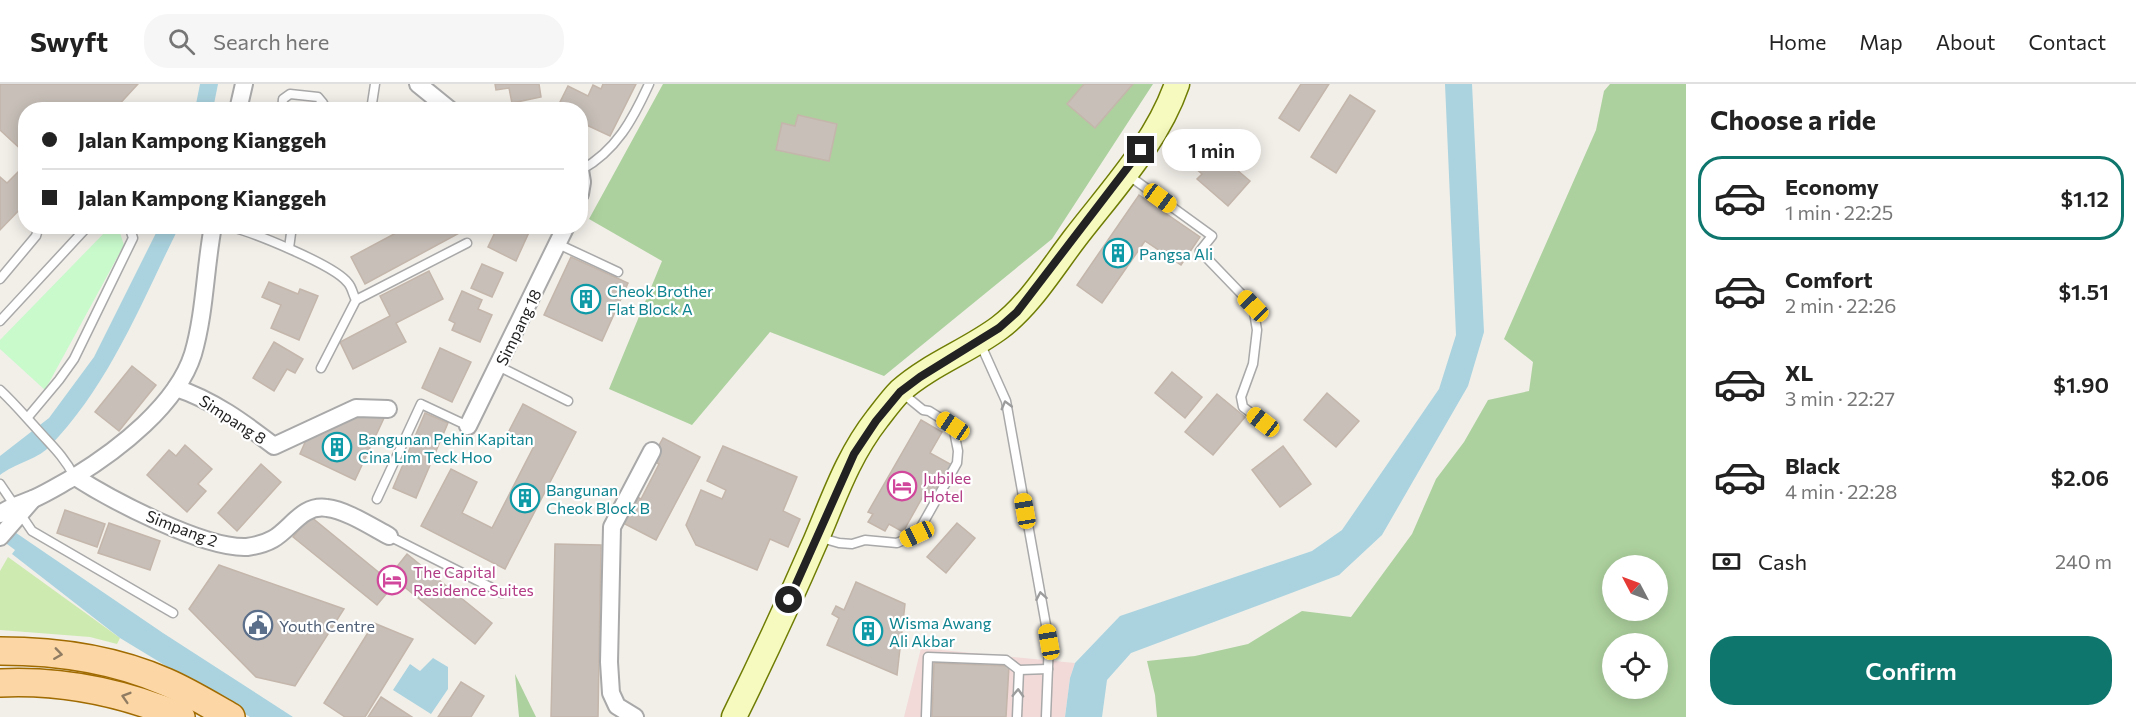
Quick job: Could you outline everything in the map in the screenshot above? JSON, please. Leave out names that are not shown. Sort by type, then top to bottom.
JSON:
[{"type":"main road","points":[[734,717],[818,537],[834,495],[854,454],[876,421],[900,392],[999,328],[1017,312],[1125,173],[1159,125],[1169,107],[1177,84]]},
{"type":"main road","points":[[0,651],[55,653],[124,668],[165,681],[231,717]]},
{"type":"main road","points":[[0,683],[80,688],[122,696],[181,717]]},
{"type":"street","points":[[240,102],[244,84]]},
{"type":"street","points":[[418,84],[440,102]]},
{"type":"street","points":[[9,519],[34,499],[112,451],[158,410],[177,388],[193,355],[212,234]]},
{"type":"street","name":"Simpang 18","points":[[468,426],[562,234]]},
{"type":"street","name":"Simpang 8","points":[[177,388],[199,396],[249,427],[274,446],[356,408],[388,409]]},
{"type":"street","points":[[635,717],[617,706],[611,693],[609,662],[612,527],[652,451]]},
{"type":"street","name":"Simpang 2","points":[[74,476],[103,495],[166,524],[215,542],[249,547],[274,539],[297,518],[312,510],[326,507],[389,536]]},
{"type":"lane","points":[[372,102],[375,84]]},
{"type":"lane","points":[[588,165],[603,155],[624,132],[635,115],[649,84]]},
{"type":"lane","points":[[283,102],[283,99],[290,94],[318,97],[322,102]]},
{"type":"lane","points":[[1125,173],[1212,236],[1200,251],[1253,306],[1257,330],[1255,350],[1253,364],[1241,397],[1243,407],[1263,422]]},
{"type":"lane","points":[[0,279],[37,234]]},
{"type":"lane","points":[[0,321],[81,234]]},
{"type":"lane","points":[[28,417],[74,359],[133,238],[132,234]]},
{"type":"lane","points":[[261,234],[336,272],[348,283],[356,300]]},
{"type":"lane","points":[[289,248],[291,234]]},
{"type":"lane","points":[[321,368],[356,300],[467,243]]},
{"type":"lane","points":[[558,244],[618,272]]},
{"type":"lane","points":[[979,340],[1006,401],[1049,642],[1046,717]]},
{"type":"lane","points":[[498,366],[568,401]]},
{"type":"lane","points":[[0,390],[59,452],[74,476]]},
{"type":"lane","points":[[818,537],[852,544],[865,540],[897,543],[917,534],[957,463],[958,451],[953,426],[929,411],[923,410],[900,392]]},
{"type":"lane","points":[[377,499],[421,404],[468,426]]},
{"type":"lane","points":[[0,484],[9,519],[173,613]]},
{"type":"lane","points":[[389,536],[502,593]]},
{"type":"lane","points":[[926,717],[928,657],[1006,660],[1019,670],[1048,669]]},
{"type":"lane","points":[[1017,717],[1019,670]]},
{"type":"shaded area","points":[[921,648],[1075,663],[1070,678],[1065,717],[904,717]]},
{"type":"green space","points":[[663,84],[1153,84],[1052,239],[884,376],[770,332],[692,425],[609,389],[662,261],[589,219]]},
{"type":"green space","points":[[1610,84],[1686,84],[1686,717],[1157,717],[1155,695],[1147,661],[1195,656],[1248,644],[1302,611],[1351,617],[1412,534],[1436,479],[1464,442],[1488,400],[1529,391],[1533,362],[1504,339],[1596,130],[1604,91]]},
{"type":"green space","points":[[103,234],[120,234],[124,245],[45,390],[0,349],[0,340]]},
{"type":"green space","points":[[8,557],[120,638],[117,644],[90,637],[0,630],[0,571]]},
{"type":"green space","points":[[515,674],[536,717],[519,717]]},
{"type":"water","points":[[200,84],[218,84],[214,102],[196,102]]},
{"type":"water","points":[[1445,84],[1472,84],[1484,332],[1468,386],[1382,535],[1339,575],[1131,653],[1107,680],[1102,717],[1065,717],[1070,678],[1075,663],[1120,616],[1312,551],[1342,530],[1439,389],[1456,335]]},
{"type":"water","points":[[156,234],[176,234],[122,343],[89,398],[48,448],[0,475],[0,456],[49,418],[94,357]]},
{"type":"water","points":[[0,522],[163,633],[293,717],[250,717],[120,638],[12,554],[15,550],[0,542]]},
{"type":"water","points":[[433,658],[448,667],[448,689],[431,714],[393,690],[410,664],[420,671]]},
{"type":"building","points":[[0,84],[138,84],[121,102],[18,102],[18,147],[0,130]]},
{"type":"building","points":[[495,84],[539,84],[541,97],[512,102],[509,88],[496,90]]},
{"type":"building","points":[[603,84],[636,84],[610,136],[588,126],[588,102],[560,102],[568,86],[588,96],[593,85],[601,89]]},
{"type":"building","points":[[1084,84],[1133,84],[1095,128],[1067,104]]},
{"type":"building","points":[[1301,84],[1329,84],[1299,131],[1279,118]]},
{"type":"building","points":[[1350,95],[1375,111],[1336,173],[1311,157]]},
{"type":"building","points":[[798,115],[837,124],[829,161],[776,150],[782,123],[795,126]]},
{"type":"building","points":[[1202,132],[1220,148],[1216,152],[1250,181],[1228,206],[1197,179],[1202,174],[1181,156]]},
{"type":"building","points":[[18,172],[18,211],[0,230],[0,177],[7,183]]},
{"type":"building","name":"Pangsa Ali","points":[[1139,195],[1200,237],[1181,265],[1145,241],[1102,303],[1077,285]]},
{"type":"building","points":[[394,234],[458,234],[365,284],[351,257]]},
{"type":"building","points":[[494,234],[528,234],[516,261],[488,247]]},
{"type":"building","name":"Cheok Brother Flat Block A","points":[[571,257],[628,283],[602,341],[544,315]]},
{"type":"building","points":[[482,264],[503,273],[492,297],[471,288]]},
{"type":"building","points":[[429,271],[443,299],[396,323],[406,342],[353,369],[340,342],[390,316],[380,296]]},
{"type":"building","points":[[269,282],[298,294],[300,289],[318,296],[299,340],[271,328],[281,305],[262,297]]},
{"type":"building","points":[[462,291],[482,300],[478,309],[492,315],[480,342],[452,330],[455,323],[449,320]]},
{"type":"building","points":[[274,342],[303,359],[295,373],[287,369],[274,391],[253,378]]},
{"type":"building","points":[[440,348],[471,362],[452,402],[422,388]]},
{"type":"building","points":[[132,366],[156,385],[119,431],[95,412]]},
{"type":"building","points":[[1172,372],[1202,397],[1185,418],[1155,393]]},
{"type":"building","points":[[1327,393],[1359,421],[1336,447],[1304,420]]},
{"type":"building","points":[[1217,394],[1245,417],[1213,455],[1185,432]]},
{"type":"building","name":"Bangunan Cheok Block B","points":[[523,404],[576,432],[505,569],[421,526],[451,469],[477,482],[462,513],[492,528],[534,446],[508,433]]},
{"type":"building","points":[[425,413],[448,423],[416,498],[393,488]]},
{"type":"building","name":"Bangunan Pehin Kapitan Cina Lim Teck Hoo","points":[[356,414],[385,416],[355,480],[300,454],[306,440]]},
{"type":"building","points":[[921,420],[942,432],[930,453],[952,465],[934,495],[926,491],[903,532],[889,524],[885,531],[868,522],[873,514],[868,512]]},
{"type":"building","points":[[663,438],[700,457],[656,540],[619,521],[633,495],[641,499],[659,464],[651,460]]},
{"type":"building","points":[[185,445],[212,469],[198,484],[206,491],[187,512],[147,475],[169,450],[176,456]]},
{"type":"building","points":[[723,446],[797,477],[783,511],[800,519],[788,547],[770,539],[757,570],[696,545],[686,525],[701,490],[722,499],[726,490],[707,481]]},
{"type":"building","points":[[1283,446],[1311,484],[1280,507],[1252,470]]},
{"type":"building","points":[[261,464],[281,482],[237,531],[218,513]]},
{"type":"building","points":[[65,510],[105,524],[97,547],[57,533]]},
{"type":"building","name":"The Capital Residence Suites","points":[[310,516],[387,579],[407,554],[492,623],[475,644],[397,581],[377,605],[293,537]]},
{"type":"building","points":[[109,523],[160,541],[150,570],[98,553]]},
{"type":"building","points":[[957,523],[975,538],[946,573],[927,557]]},
{"type":"building","points":[[555,544],[601,545],[598,717],[551,717]]},
{"type":"building","points":[[219,565],[344,609],[295,686],[256,677],[189,609]]},
{"type":"building","name":"Wisma Awang Ali Akbar","points":[[856,582],[905,604],[897,675],[827,645],[839,618],[832,614],[836,606],[844,610]]},
{"type":"building","points":[[374,623],[413,639],[365,717],[345,717],[324,703]]},
{"type":"building","points":[[934,663],[1009,666],[1006,717],[932,717]]},
{"type":"building","points":[[461,682],[484,696],[471,717],[438,717]]},
{"type":"building","points":[[381,697],[412,717],[368,717]]},
{"type":"place","name":"Pangsa Ali","points":[[1118,253]]},
{"type":"place","name":"Cheok Brother Flat Block A","points":[[586,299]]},
{"type":"place","name":"Bangunan Pehin Kapitan Cina Lim Teck Hoo","points":[[337,447]]},
{"type":"place","name":"Jubilee Hotel","points":[[902,486]]},
{"type":"place","name":"Bangunan Cheok Block B","points":[[525,498]]},
{"type":"place","name":"The Capital Residence Suites","points":[[392,580]]},
{"type":"place","name":"Youth Centre","points":[[258,625]]},
{"type":"place","name":"Wisma Awang Ali Akbar","points":[[868,631]]},
{"type":"route","points":[[789,600],[818,537],[834,495],[854,454],[876,421],[900,392],[999,328],[1017,312],[1141,150]]}]
